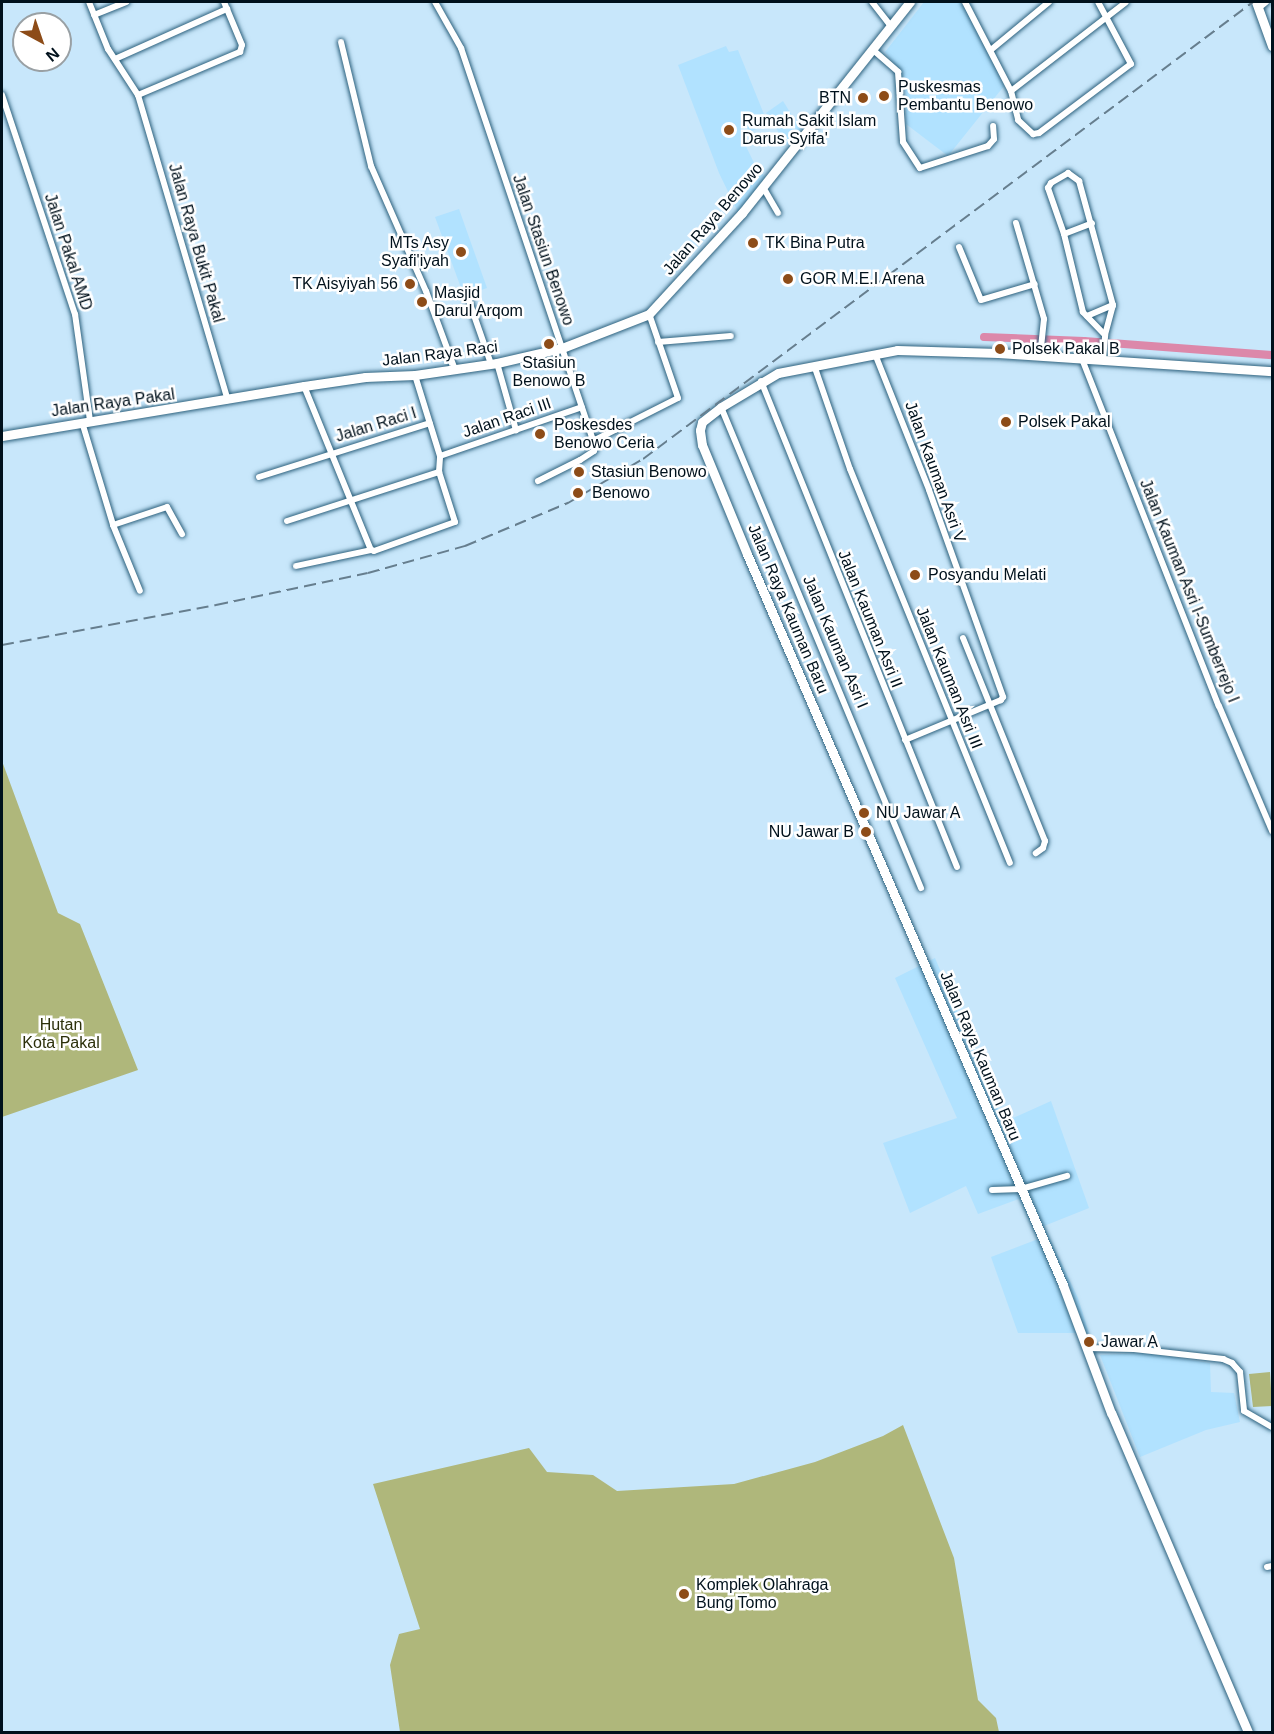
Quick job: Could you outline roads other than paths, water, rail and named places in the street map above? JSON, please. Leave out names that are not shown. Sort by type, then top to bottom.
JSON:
[{"type":"street","name":"Jalan Raya Bukit Pakal","points":[[90,2],[115,59],[138,95],[228,400]]},
{"type":"street","points":[[94,15],[127,2]]},
{"type":"street","points":[[138,95],[240,52],[242,45],[224,2]]},
{"type":"street","name":"Jalan Stasiun Benowo","points":[[435,2],[461,48],[593,441]]},
{"type":"street","points":[[872,2],[891,26]]},
{"type":"street","name":"Jalan Raya Benowo","points":[[649,314],[735,222],[910,2]]},
{"type":"street","points":[[992,49],[1049,2]]},
{"type":"street","points":[[968,3],[1011,91],[1018,120],[1028,132],[1039,133],[1131,64],[1098,2]]},
{"type":"street","points":[[1011,91],[1126,2]]},
{"type":"street","points":[[1261,3],[1272,46]]},
{"type":"street","points":[[115,59],[227,9]]},
{"type":"street","points":[[341,42],[371,166],[426,291],[455,371]]},
{"type":"street","points":[[872,49],[898,72],[903,142],[920,168],[988,146],[994,139],[993,126]]},
{"type":"street","name":"Jalan Pakal AMD","points":[[2,95],[75,314],[86,422],[113,525],[140,591]]},
{"type":"street","points":[[1103,360],[1105,335],[1113,305],[1079,181],[1068,173],[1050,183],[1048,188],[1064,234],[1083,312],[1105,335]]},
{"type":"street","points":[[763,187],[778,213]]},
{"type":"street","points":[[1016,223],[1044,319],[1041,352]]},
{"type":"street","points":[[1064,234],[1092,223]]},
{"type":"street","points":[[959,246],[981,300],[1035,284]]},
{"type":"street","points":[[468,298],[494,364],[516,430]]},
{"type":"street","points":[[1087,316],[1113,305]]},
{"type":"street","points":[[538,481],[594,451],[593,441],[676,401],[678,395],[649,314]]},
{"type":"street","name":"Jalan Raya Raci","points":[[228,400],[365,377],[416,375],[494,364],[562,348],[649,314]]},
{"type":"street","points":[[658,342],[731,336]]},
{"type":"street","name":"Jalan Raya Kauman Baru","points":[[1248,1732],[1111,1413],[1087,1348],[1021,1189],[702,445],[700,430],[702,422],[761,381],[786,371],[815,368],[897,350],[1041,352],[1103,360],[1272,371]]},
{"type":"street","name":"Jalan Kauman Asri V","points":[[875,354],[929,490],[1003,697],[990,705]]},
{"type":"street","name":"Jalan Kauman Asri I-Sumberrejo I","points":[[1082,358],[1272,831]]},
{"type":"street","name":"Jalan Kauman Asri III","points":[[815,368],[850,469],[1010,863]]},
{"type":"street","name":"Jalan Raci I","points":[[304,386],[371,550],[454,523],[439,472],[440,456],[416,375]]},
{"type":"street","name":"Jalan Kauman Asri II","points":[[761,381],[957,867]]},
{"type":"street","name":"Jalan Raya Pakal","points":[[2,436],[228,400]]},
{"type":"street","name":"Jalan Raci III","points":[[440,456],[582,407]]},
{"type":"street","name":"Jalan Kauman Asri I","points":[[721,407],[921,888]]},
{"type":"street","name":"Jalan Raci I","points":[[260,477],[430,423]]},
{"type":"street","points":[[287,521],[439,472]]},
{"type":"street","points":[[113,525],[167,507],[182,534]]},
{"type":"street","points":[[296,566],[371,550]]},
{"type":"street","points":[[963,638],[1045,841],[1043,849],[1036,853]]},
{"type":"street","points":[[905,740],[990,705]]},
{"type":"street","points":[[992,1190],[1021,1189],[1067,1176]]},
{"type":"street","points":[[1087,1348],[1134,1348],[1223,1359],[1232,1363],[1240,1372],[1244,1411],[1272,1427]]},
{"type":"waterway","points":[[984,337],[1084,341],[1272,355]]},
{"type":"railway","points":[[2,645],[216,605],[368,573],[465,546],[568,503],[643,459],[1253,2]]},
{"type":"place","name":"Puskesmas Pembantu Benowo","points":[[884,96]]},
{"type":"place","name":"BTN","points":[[863,98]]},
{"type":"place","name":"Rumah Sakit Islam Darus Syifa'","points":[[729,130]]},
{"type":"place","name":"TK Bina Putra","points":[[753,243]]},
{"type":"place","name":"MTs Asy Syafi'iyah","points":[[461,252]]},
{"type":"place","name":"GOR M.E.I Arena","points":[[788,279]]},
{"type":"place","name":"TK Aisyiyah 56","points":[[410,284]]},
{"type":"place","name":"Masjid Darul Arqom","points":[[422,302]]},
{"type":"place","name":"Stasiun Benowo B","points":[[549,344]]},
{"type":"place","name":"Polsek Pakal B","points":[[1000,349]]},
{"type":"place","name":"Polsek Pakal","points":[[1006,422]]},
{"type":"place","name":"Poskesdes Benowo Ceria","points":[[540,434]]},
{"type":"place","name":"Stasiun Benowo","points":[[579,472]]},
{"type":"place","name":"Benowo","points":[[578,493]]},
{"type":"place","name":"Posyandu Melati","points":[[915,575]]},
{"type":"place","name":"NU Jawar A","points":[[864,813]]},
{"type":"place","name":"NU Jawar B","points":[[866,832]]},
{"type":"place","name":"Jawar A","points":[[1089,1342]]},
{"type":"place","name":"Komplek Olahraga Bung Tomo","points":[[684,1594]]},
{"type":"park label","name":"Hutan Kota Pakal","points":[[61,1034]]}]
